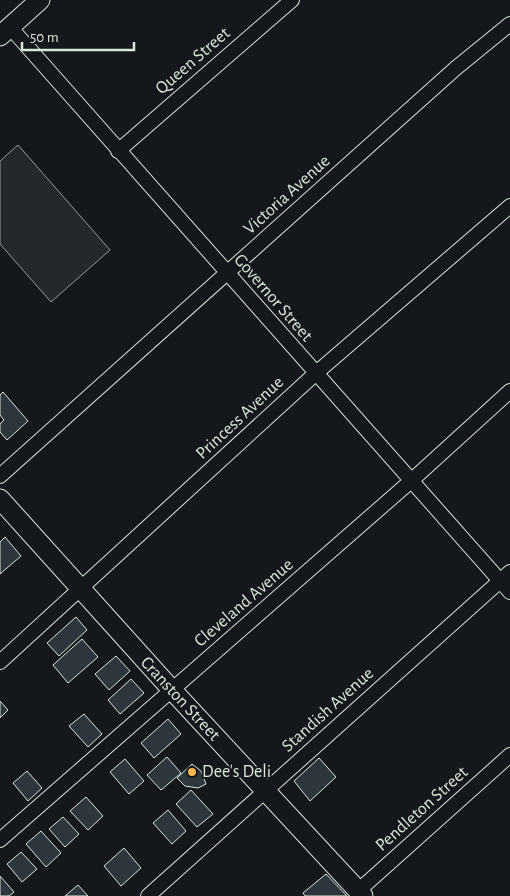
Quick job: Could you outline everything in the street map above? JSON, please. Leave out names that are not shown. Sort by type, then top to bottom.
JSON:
[{"type":"main road","points":[[5,32],[40,0]]},
{"type":"main road","name":"Cranston Street","points":[[0,499],[172,690],[361,894]]},
{"type":"street","name":"Queen Street","points":[[118,151],[292,0]]},
{"type":"street","name":"Victoria Avenue","points":[[0,476],[456,68],[510,24]]},
{"type":"street","name":"Governor Street","points":[[5,32],[118,151],[411,481],[505,576],[510,592]]},
{"type":"street","name":"Princess Avenue","points":[[0,662],[82,590],[315,374],[510,206]]},
{"type":"street","name":"Cleveland Avenue","points":[[0,840],[411,481],[510,391]]},
{"type":"street","name":"Standish Avenue","points":[[148,896],[505,576]]},
{"type":"street","name":"Pendleton Street","points":[[361,894],[510,755]]},
{"type":"shaded area","points":[[18,145],[110,250],[51,302],[0,244],[0,161]]},
{"type":"building","points":[[3,392],[28,421],[7,440],[0,432],[0,424],[4,420],[0,415],[0,395]]},
{"type":"building","points":[[5,537],[21,556],[0,574],[0,542]]},
{"type":"building","points":[[76,617],[87,630],[59,656],[47,643]]},
{"type":"building","points":[[82,639],[98,657],[68,683],[53,665]]},
{"type":"building","points":[[116,656],[130,671],[109,690],[95,674]]},
{"type":"building","points":[[131,679],[144,693],[120,714],[108,700]]},
{"type":"building","points":[[0,701],[8,710],[0,718]]},
{"type":"building","points":[[84,714],[102,734],[88,747],[69,726]]},
{"type":"building","points":[[168,719],[181,734],[154,758],[141,743]]},
{"type":"building","points":[[167,757],[181,773],[161,790],[147,775]]},
{"type":"building","points":[[319,758],[336,777],[310,801],[294,781]]},
{"type":"building","points":[[125,759],[144,781],[129,794],[110,772]]},
{"type":"building","points":[[192,764],[201,771],[206,784],[198,788],[185,786],[177,778]]},
{"type":"building","points":[[27,771],[42,788],[28,801],[13,783]]},
{"type":"building","points":[[191,790],[213,814],[197,827],[176,804]]},
{"type":"building","points":[[86,797],[103,816],[88,830],[70,811]]},
{"type":"building","points":[[168,810],[186,831],[172,844],[153,823]]},
{"type":"building","points":[[63,817],[79,834],[65,847],[49,829]]},
{"type":"building","points":[[41,831],[61,853],[46,867],[26,844]]},
{"type":"building","points":[[124,848],[141,868],[121,886],[104,866]]},
{"type":"building","points":[[21,852],[37,869],[22,882],[7,864]]},
{"type":"building","points":[[326,874],[347,896],[305,896],[303,893]]},
{"type":"building","points":[[0,876],[14,892],[9,896],[0,896]]},
{"type":"building","points":[[78,885],[88,896],[65,896]]},
{"type":"place","name":"Dee's Deli","points":[[192,772]]}]
